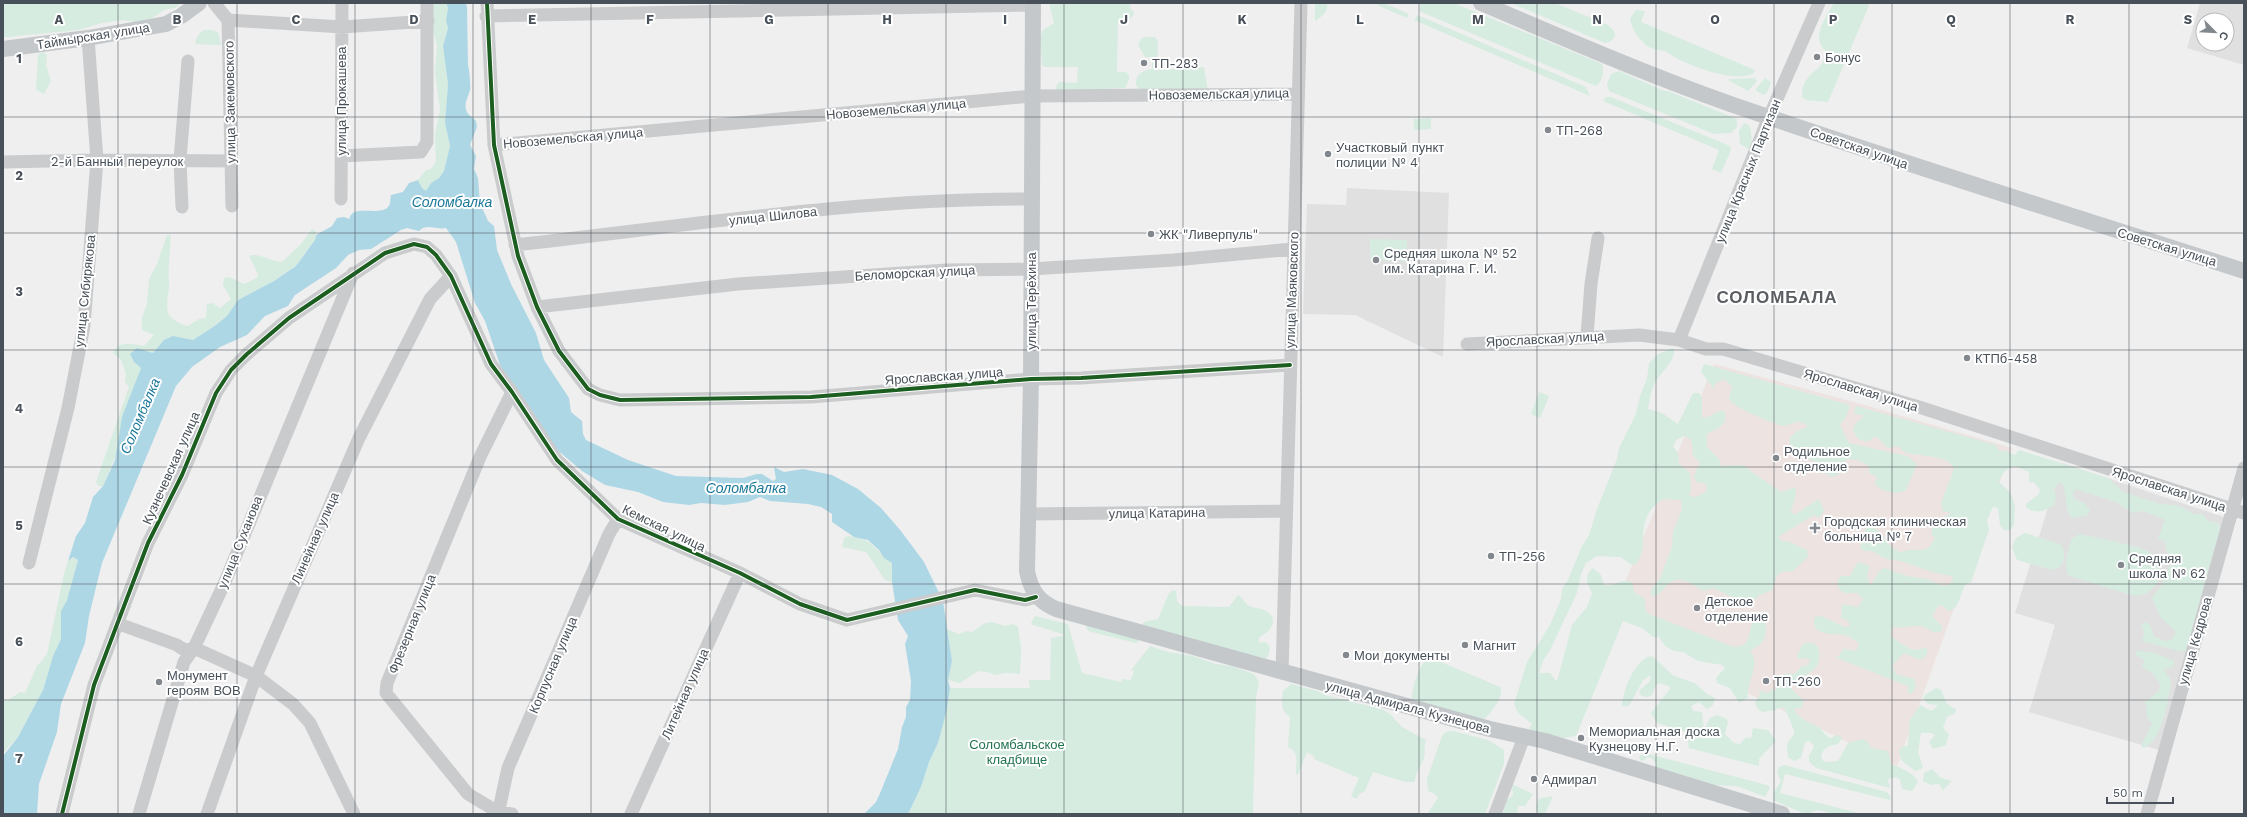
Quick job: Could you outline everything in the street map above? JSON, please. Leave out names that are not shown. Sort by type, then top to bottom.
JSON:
[{"type":"main road","name":"Таймырская улица","points":[[3,49],[88,38],[166,24],[181,16],[199,3]]},
{"type":"main road","name":"Советская улица","points":[[1481,3],[1614,59],[1769,117],[1958,180],[2244,271]]},
{"type":"main road","name":"улица Терёхина","points":[[1033,4],[1031,379],[1028,571],[1029,584],[1036,597]]},
{"type":"main road","name":"улица Адмирала Кузнецова","points":[[1036,597],[1056,609],[1282,673],[1524,737],[1545,741],[1782,814]]},
{"type":"street","points":[[214,3],[228,20],[342,26],[428,21]]},
{"type":"street","name":"улица Прокашева","points":[[341,199],[342,3]]},
{"type":"street","points":[[341,156],[421,152],[428,142],[427,3]]},
{"type":"street","points":[[487,3],[486,16],[494,145],[515,245],[538,306]]},
{"type":"street","name":"улица Маяковского","points":[[1282,673],[1285,512],[1301,3]]},
{"type":"street","name":"улица Красных Партизан","points":[[1679,340],[1769,117],[1819,3]]},
{"type":"street","points":[[486,16],[1033,4]]},
{"type":"street","name":"улица Закемовского","points":[[228,20],[232,206]]},
{"type":"street","name":"улица Сибирякова","points":[[29,563],[68,408],[84,326],[97,160],[88,38]]},
{"type":"street","points":[[182,207],[180,160],[188,61]]},
{"type":"street","name":"Новоземельская улица","points":[[494,145],[1032,96],[1298,94]]},
{"type":"street","name":"2-й Банный переулок","points":[[3,162],[97,160],[232,161]]},
{"type":"street","name":"улица Шилова","points":[[515,245],[783,214],[946,199],[1031,199]]},
{"type":"street","points":[[1587,336],[1591,284],[1598,238]]},
{"type":"street","name":"Кузнечевская улица","points":[[62,814],[94,685],[148,543],[182,475],[216,393],[231,370],[247,354],[289,318],[353,273],[385,253],[414,244],[427,247],[436,255]]},
{"type":"street","name":"Беломорская улица","points":[[538,306],[738,284],[947,270],[1031,269],[1174,260],[1293,249]]},
{"type":"street","name":"Кемская улица","points":[[436,255],[451,276],[491,364],[512,392],[557,460],[618,519],[740,573],[800,604],[846,620],[890,608],[975,590],[1025,600],[1036,597]]},
{"type":"street","name":"улица Суханова","points":[[139,814],[184,662],[194,648],[224,584],[353,273]]},
{"type":"street","name":"Линейная улица","points":[[207,814],[256,676],[359,438],[430,299],[451,276]]},
{"type":"street","name":"Ярославская улица","points":[[538,306],[559,351],[588,389],[600,395],[628,400],[811,398],[1031,379],[1081,378],[1290,365]]},
{"type":"street","name":"Ярославская улица","points":[[1466,344],[1587,336],[1638,335],[1679,340],[1706,349],[1723,349],[1919,407],[2238,512]]},
{"type":"street","name":"Фрезерная улица","points":[[512,392],[466,491],[388,683],[386,693],[468,794],[498,813],[512,814]]},
{"type":"street","name":"улица Кедрова","points":[[2147,814],[2238,512],[2244,468]]},
{"type":"street","name":"улица Катарина","points":[[1028,514],[1285,512]]},
{"type":"street","name":"Корпусная улица","points":[[498,813],[508,768],[609,534],[618,519]]},
{"type":"street","name":"Литейная улица","points":[[631,814],[740,573]]},
{"type":"street","points":[[118,624],[177,645],[182,649],[188,650],[194,648],[256,676],[293,704],[310,723],[354,814]]},
{"type":"street","points":[[1495,814],[1524,737]]},
{"type":"shaded area","points":[[2200,3],[2244,3],[2244,65],[2200,52],[2235,52],[2235,12],[2197,12]]},
{"type":"shaded area","points":[[2195,20],[2195,50],[2187,48]]},
{"type":"shaded area","name":"Средняя школа № 52 им. Катарина Г. И.","points":[[1347,188],[1449,193],[1443,357],[1355,315],[1303,314],[1307,204],[1346,205]]},
{"type":"shaded area","name":"Городская клиническая больница № 7","points":[[1714,364],[1861,404],[2012,448],[1897,766],[1739,689],[1740,664],[1615,607]]},
{"type":"shaded area","name":"Средняя школа № 62","points":[[2062,463],[2224,517],[2159,750],[2029,712],[2055,625],[2015,613]]},
{"type":"green space","points":[[3,3],[181,3],[175,8],[164,10],[152,18],[136,22],[123,20],[102,23],[78,30],[3,37]]},
{"type":"green space","points":[[432,3],[446,3],[448,8],[446,21],[448,28],[443,46],[448,84],[445,123],[450,146],[444,171],[426,191],[422,188],[418,180],[426,170],[431,169],[436,161],[435,135],[440,110],[435,72],[437,46],[433,30]]},
{"type":"green space","points":[[1049,3],[1131,3],[1130,8],[1134,12],[1133,16],[1127,22],[1118,22],[1117,72],[1126,72],[1129,75],[1129,80],[1125,88],[1056,91],[1056,86],[1059,82],[1077,83],[1078,67],[1045,67],[1042,65],[1040,37],[1043,30],[1054,23]]},
{"type":"green space","points":[[1315,3],[1327,3],[1327,9],[1320,18],[1315,21]]},
{"type":"green space","points":[[1378,3],[1384,3],[1409,14],[1407,18],[1377,5]]},
{"type":"green space","points":[[1421,3],[1454,3],[1602,64],[1602,79],[1596,86],[1419,11]]},
{"type":"green space","points":[[1511,3],[1555,3],[1608,25],[1614,31],[1615,36],[1611,41],[1605,43]]},
{"type":"green space","points":[[1834,3],[1870,3],[1828,102],[1806,100],[1802,97],[1805,82],[1825,58],[1826,51],[1821,46],[1819,34],[1821,27]]},
{"type":"green space","points":[[1636,10],[1645,11],[1641,22],[1755,70],[1754,73],[1746,76],[1723,75],[1698,68],[1667,52],[1652,49],[1640,39],[1632,26],[1630,19]]},
{"type":"green space","points":[[1417,16],[1586,87],[1590,96],[1414,20]]},
{"type":"green space","points":[[203,30],[218,32],[221,45],[195,44],[197,37]]},
{"type":"green space","points":[[1145,37],[1155,37],[1158,41],[1157,70],[1204,67],[1208,91],[1140,91],[1136,85],[1138,76],[1142,72],[1152,69],[1152,57],[1145,57],[1138,45],[1141,39]]},
{"type":"green space","points":[[42,52],[47,55],[46,65],[51,81],[44,94],[36,90],[38,55]]},
{"type":"green space","points":[[1619,71],[1664,91],[1668,91],[1737,119],[1737,127],[1731,133],[1714,134],[1609,91],[1607,84],[1611,74]]},
{"type":"green space","points":[[1755,78],[1757,81],[1748,91],[1728,80],[1729,79]]},
{"type":"green space","points":[[1765,78],[1771,82],[1767,93],[1763,95],[1755,90]]},
{"type":"green space","points":[[1606,97],[1611,97],[1730,146],[1731,150],[1721,173],[1712,169],[1719,150],[1603,101]]},
{"type":"green space","points":[[1431,118],[1431,129],[1414,130],[1414,119]]},
{"type":"green space","points":[[1744,123],[1748,124],[1751,130],[1752,146],[1749,149],[1740,144],[1739,131]]},
{"type":"green space","points":[[312,229],[316,231],[315,240],[296,266],[274,281],[238,300],[227,316],[216,325],[193,340],[153,353],[137,349],[134,362],[141,368],[121,425],[117,452],[103,486],[98,486],[96,482],[129,387],[125,382],[126,374],[121,360],[113,353],[118,346],[126,344],[144,346],[154,335],[142,330],[142,318],[147,304],[149,279],[157,264],[167,235],[171,235],[167,304],[168,313],[176,321],[188,326],[199,319],[206,318],[207,304],[212,303],[220,308],[231,299],[223,285],[224,278],[229,277],[244,284],[257,278],[258,274],[249,256],[256,255],[282,262],[301,244]]},
{"type":"green space","points":[[1370,239],[1407,240],[1406,261],[1370,260]]},
{"type":"green space","points":[[1673,348],[1674,352],[1671,361],[1653,387],[1648,409],[1662,413],[1678,424],[1693,393],[1699,393],[1702,397],[1702,417],[1706,418],[1722,410],[1725,413],[1725,421],[1723,424],[1707,434],[1707,447],[1719,459],[1721,466],[1742,465],[1781,492],[1795,487],[1796,495],[1791,511],[1794,515],[1819,499],[1824,511],[1819,518],[1814,515],[1778,537],[1782,541],[1789,542],[1807,550],[1808,557],[1793,571],[1781,572],[1776,577],[1772,590],[1758,596],[1752,602],[1734,598],[1713,588],[1704,591],[1681,580],[1671,582],[1662,591],[1654,596],[1651,595],[1651,590],[1660,578],[1672,547],[1673,532],[1682,509],[1681,500],[1663,499],[1653,507],[1647,516],[1644,525],[1642,550],[1640,558],[1635,565],[1630,564],[1621,557],[1597,556],[1586,563],[1581,574],[1577,593],[1550,650],[1543,661],[1539,673],[1550,673],[1556,681],[1558,678],[1572,625],[1587,607],[1592,593],[1587,576],[1593,568],[1601,575],[1604,585],[1611,585],[1624,581],[1632,582],[1634,592],[1645,599],[1645,610],[1649,614],[1734,647],[1743,645],[1747,642],[1752,624],[1758,615],[1763,615],[1766,623],[1765,636],[1758,646],[1750,651],[1753,656],[1754,668],[1748,698],[1739,703],[1730,688],[1717,683],[1716,678],[1725,668],[1722,665],[1698,661],[1683,652],[1674,651],[1665,646],[1659,637],[1653,637],[1642,628],[1623,621],[1576,736],[1564,738],[1531,730],[1529,728],[1532,724],[1518,713],[1514,704],[1527,662],[1550,625],[1561,599],[1562,589],[1568,580],[1581,548],[1589,535],[1597,509],[1617,459],[1619,448],[1636,414],[1640,396],[1647,379],[1649,363],[1658,354]],"holes":[[[1684,436],[1691,440],[1693,448],[1692,454],[1700,463],[1694,476],[1696,482],[1705,483],[1707,488],[1705,493],[1695,497],[1689,496],[1691,489],[1690,473],[1679,464],[1678,453],[1673,447],[1676,440]]]},
{"type":"green space","points":[[1704,364],[1850,405],[1847,415],[1840,425],[1849,443],[1907,456],[1917,464],[1906,490],[1903,492],[1894,493],[1877,487],[1875,484],[1877,477],[1869,473],[1869,466],[1853,459],[1844,462],[1846,467],[1843,472],[1832,477],[1823,472],[1825,466],[1790,451],[1790,438],[1797,431],[1807,427],[1806,425],[1799,421],[1781,426],[1738,407],[1729,399],[1732,386],[1724,379],[1715,384],[1714,389],[1701,372]]},
{"type":"green space","points":[[1539,392],[1549,396],[1540,418],[1531,414]]},
{"type":"green space","points":[[1856,406],[1996,445],[1999,451],[2006,451],[2015,455],[2019,450],[2108,478],[2122,491],[2161,504],[2180,506],[2193,514],[2203,514],[2208,521],[2219,523],[2220,529],[2186,650],[2182,652],[2142,641],[2144,632],[2141,625],[2146,622],[2150,625],[2154,636],[2165,641],[2171,640],[2176,632],[2161,618],[2152,598],[2161,586],[2174,557],[2167,553],[2165,542],[2158,538],[2165,520],[2143,511],[2133,513],[2116,502],[2075,489],[2073,494],[2074,499],[2083,502],[2090,510],[2088,515],[2072,518],[2069,515],[2063,484],[2061,481],[2054,488],[2056,498],[2054,505],[2044,510],[2033,511],[2026,507],[2026,504],[2038,495],[2040,490],[2034,482],[2029,483],[2029,472],[2015,466],[2004,472],[1999,482],[2010,492],[2015,506],[2014,525],[2010,530],[2003,530],[2000,525],[1998,508],[1993,507],[1987,520],[1989,530],[1971,582],[1965,585],[1958,604],[1953,609],[1949,611],[1943,606],[1939,605],[1932,616],[1942,626],[1942,631],[1933,632],[1921,626],[1902,628],[1895,627],[1891,630],[1891,636],[1910,648],[1915,650],[1925,648],[1928,649],[1926,656],[1920,660],[1904,653],[1892,666],[1896,674],[1914,679],[1916,686],[1911,695],[1908,692],[1908,686],[1834,657],[1838,657],[1843,649],[1856,651],[1859,644],[1848,636],[1820,632],[1816,629],[1814,624],[1815,617],[1822,616],[1844,627],[1850,626],[1848,621],[1841,618],[1842,604],[1858,607],[1863,599],[1857,593],[1844,593],[1839,589],[1838,583],[1841,576],[1850,576],[1858,562],[1870,566],[1867,575],[1870,585],[1879,571],[1884,568],[1907,576],[1926,579],[1944,586],[1950,584],[1953,579],[1952,576],[1935,573],[1901,561],[1886,559],[1872,551],[1864,551],[1861,549],[1863,533],[1868,528],[1877,530],[1895,550],[1900,552],[1924,550],[1928,548],[1935,538],[1931,534],[1933,525],[1941,522],[1945,516],[1952,513],[1943,511],[1941,503],[1954,469],[1952,464],[1941,459],[1907,453],[1897,446],[1888,448],[1876,436],[1867,442],[1858,439],[1853,430],[1855,424],[1863,417],[1863,415],[1854,414]]},
{"type":"green space","points":[[2025,533],[2060,544],[2064,552],[2064,560],[2060,566],[2052,570],[2017,560],[2012,547],[2016,538]]},
{"type":"green space","points":[[2080,534],[2127,544],[2149,552],[2158,561],[2160,569],[2158,582],[2154,588],[2142,595],[2135,596],[2069,576],[2066,567],[2068,552],[2072,538]]},
{"type":"green space","points":[[848,536],[869,542],[892,563],[892,582],[885,580],[866,552],[842,547],[844,538]]},
{"type":"green space","points":[[73,557],[78,560],[67,600],[61,611],[61,639],[53,656],[43,690],[18,737],[3,753],[3,699],[7,701],[20,692],[25,693],[37,666],[47,654],[64,574],[68,561]]},
{"type":"green space","points":[[1173,590],[1176,591],[1177,601],[1182,606],[1229,607],[1238,595],[1249,606],[1262,609],[1269,613],[1273,620],[1271,628],[1264,635],[1259,637],[1259,643],[1265,642],[1269,646],[1269,652],[1266,659],[1141,626],[1144,622],[1158,619],[1169,593]]},
{"type":"green space","name":"Соломбальское кладбище","points":[[1035,616],[1068,624],[1082,673],[1121,682],[1123,679],[1131,680],[1134,671],[1131,670],[1150,646],[1168,652],[1193,656],[1216,664],[1232,666],[1254,674],[1259,682],[1256,698],[1253,814],[908,814],[921,787],[929,762],[938,743],[950,688],[1030,688],[1029,680],[1050,680],[1051,638],[1063,636],[1063,634],[1033,625],[1031,623]]},
{"type":"green space","points":[[1083,620],[1140,640],[1136,643],[1088,631]]},
{"type":"green space","points":[[992,622],[1005,626],[1014,624],[1018,627],[1021,648],[1020,674],[1005,673],[995,675],[978,671],[960,683],[948,680],[952,661],[947,629],[958,634],[967,631],[972,632],[985,623]]},
{"type":"green space","points":[[1809,642],[1817,646],[1819,650],[1818,664],[1816,668],[1793,683],[1791,689],[1804,701],[1801,708],[1794,709],[1798,715],[1819,727],[1830,738],[1837,735],[1842,738],[1838,744],[1828,746],[1825,749],[1821,755],[1823,761],[1838,761],[1848,743],[1862,739],[1867,741],[1871,748],[1888,751],[1891,764],[1906,771],[1916,779],[1918,782],[1912,791],[1902,789],[1900,780],[1897,777],[1888,779],[1890,788],[1816,768],[1809,762],[1809,756],[1814,746],[1810,741],[1805,742],[1801,758],[1794,761],[1788,757],[1787,745],[1794,732],[1785,711],[1782,707],[1775,710],[1762,712],[1757,708],[1755,702],[1760,695],[1759,690],[1768,693],[1772,689],[1776,691],[1776,686],[1783,674],[1795,674],[1802,666],[1808,665],[1810,660],[1806,658],[1799,659],[1797,656],[1802,645]]},
{"type":"green space","points":[[2137,651],[2152,652],[2175,661],[2172,667],[2164,670],[2171,680],[2161,727],[2151,743],[2144,748],[2141,746],[2152,724],[2148,719],[2145,702],[2159,691],[2160,684],[2153,674],[2142,666],[2145,661],[2136,655]]},
{"type":"green space","points":[[1652,656],[1674,676],[1695,683],[1707,694],[1715,698],[1713,705],[1707,709],[1699,702],[1691,706],[1693,711],[1702,712],[1704,730],[1710,718],[1717,715],[1727,719],[1728,723],[1725,734],[1734,743],[1740,744],[1745,738],[1751,738],[1753,728],[1768,730],[1776,741],[1759,759],[1758,766],[1689,748],[1688,740],[1695,740],[1693,734],[1657,723],[1651,713],[1670,689],[1669,686],[1660,683],[1656,685],[1652,695],[1648,697],[1641,696],[1639,691],[1650,681],[1651,675],[1643,680],[1629,706],[1622,706],[1627,684],[1635,668],[1640,662]]},
{"type":"green space","points":[[1429,657],[1500,687],[1501,695],[1499,699],[1484,719],[1412,702],[1416,678],[1422,664]]},
{"type":"green space","points":[[1291,684],[1317,691],[1328,696],[1382,709],[1390,714],[1402,727],[1426,740],[1424,758],[1417,772],[1415,782],[1405,782],[1373,772],[1365,791],[1359,794],[1357,799],[1351,796],[1359,778],[1314,759],[1315,757],[1307,752],[1298,775],[1296,774],[1295,752],[1288,747],[1290,717],[1284,712],[1282,702],[1283,691]]},
{"type":"green space","points":[[1936,688],[1941,690],[1947,704],[1956,709],[1956,711],[1947,717],[1943,728],[1949,734],[1946,745],[1933,749],[1929,742],[1935,735],[1931,733],[1921,733],[1918,752],[1923,768],[1915,771],[1902,761],[1899,751],[1903,746],[1908,746],[1909,721],[1920,705],[1931,711],[1938,706],[1928,704],[1923,698]]},
{"type":"green space","points":[[1453,731],[1488,740],[1504,750],[1504,764],[1485,814],[1427,814],[1438,798],[1435,794],[1428,791],[1427,779],[1442,736],[1446,732]]},
{"type":"green space","points":[[1644,753],[1770,787],[1765,797],[1737,786],[1712,785],[1656,769],[1655,762],[1651,758],[1647,757],[1643,761],[1640,760],[1639,757]]},
{"type":"green space","points":[[1784,765],[1887,792],[1891,798],[1890,800],[1785,774],[1780,793],[1862,814],[1834,814],[1818,810],[1805,814],[1773,800],[1774,792],[1781,781],[1777,773],[1779,767]]},
{"type":"green space","points":[[1932,769],[1941,778],[1952,781],[1943,790],[1939,784],[1931,785],[1923,781],[1924,773]]},
{"type":"green space","points":[[1512,784],[1533,794],[1525,806],[1518,806],[1517,814],[1503,814],[1507,800],[1513,795]]},
{"type":"green space","points":[[1553,796],[1545,814],[1538,814],[1536,807],[1538,799]]},
{"type":"water","name":"Соломбалка","points":[[446,3],[466,3],[467,7],[470,90],[466,101],[466,109],[476,121],[477,127],[470,145],[476,156],[474,169],[478,178],[480,203],[488,221],[494,226],[497,250],[511,284],[536,333],[544,360],[569,398],[571,412],[582,421],[583,434],[586,440],[628,460],[676,476],[743,478],[762,474],[773,481],[776,479],[774,467],[784,472],[803,469],[832,475],[858,489],[881,508],[901,531],[924,562],[943,601],[952,661],[948,680],[950,688],[947,709],[938,743],[929,762],[921,787],[908,814],[864,814],[876,802],[898,749],[902,727],[906,717],[906,707],[910,700],[911,681],[905,644],[908,636],[898,620],[892,582],[892,563],[884,558],[879,550],[868,540],[854,537],[832,522],[832,514],[821,507],[808,504],[770,501],[760,497],[748,502],[725,505],[701,503],[689,505],[663,502],[638,492],[605,485],[582,471],[556,449],[501,368],[485,321],[475,303],[456,242],[446,228],[425,227],[419,231],[407,228],[401,230],[371,249],[359,250],[348,255],[336,268],[295,295],[288,306],[265,316],[247,335],[220,347],[192,367],[176,386],[102,563],[89,616],[85,643],[61,704],[57,732],[39,784],[37,814],[3,814],[3,756],[18,737],[43,690],[53,656],[61,639],[61,611],[67,600],[78,560],[73,557],[68,561],[76,536],[85,523],[93,497],[103,486],[115,460],[122,417],[141,368],[134,362],[130,354],[137,348],[153,353],[164,340],[173,336],[193,340],[227,316],[238,300],[274,281],[296,266],[315,240],[316,235],[332,226],[337,218],[344,217],[349,219],[355,212],[385,209],[390,204],[391,195],[403,192],[409,183],[418,180],[422,188],[426,191],[431,183],[439,178],[444,171],[450,146],[445,123],[448,84],[443,46],[448,28],[446,21],[448,8]]},
{"type":"cycle path","points":[[487,3],[494,145],[518,256],[537,307],[559,351],[588,389],[600,395],[620,400],[811,397],[1031,379],[1081,378],[1290,365]]},
{"type":"cycle path","points":[[62,814],[94,685],[148,543],[182,475],[216,393],[231,370],[247,354],[289,318],[385,253],[414,244],[427,247],[436,255],[451,276],[491,364],[512,392],[557,460],[618,519],[740,573],[800,604],[847,620],[975,590],[1025,600],[1036,597]]},
{"type":"place","name":"Бонус","points":[[1817,57]]},
{"type":"place","name":"ТП-283","points":[[1144,63]]},
{"type":"place","name":"ТП-268","points":[[1548,130]]},
{"type":"place","name":"Участковый пункт полиции № 4","points":[[1328,154]]},
{"type":"place","name":"ЖК \"Ливерпуль\"","points":[[1151,234]]},
{"type":"place","name":"Средняя школа № 52 им. Катарина Г. И.","points":[[1376,260]]},
{"type":"place","name":"КТПб-458","points":[[1967,358]]},
{"type":"place","name":"Родильное отделение","points":[[1776,458]]},
{"type":"place","name":"Городская клиническая больница № 7","points":[[1815,528]]},
{"type":"place","name":"ТП-256","points":[[1491,556]]},
{"type":"place","name":"Средняя школа № 62","points":[[2121,565]]},
{"type":"place","name":"Детское отделение","points":[[1697,608]]},
{"type":"place","name":"Магнит","points":[[1465,645]]},
{"type":"place","name":"Мои документы","points":[[1346,655]]},
{"type":"place","name":"ТП-260","points":[[1766,681]]},
{"type":"place","name":"Монумент героям ВОВ","points":[[159,682]]},
{"type":"place","name":"Мемориальная доска Кузнецову Н.Г.","points":[[1581,738]]},
{"type":"place","name":"Адмирал","points":[[1534,779]]},
{"type":"district","name":"СОЛОМБАЛА","points":[[1777,297]]}]
